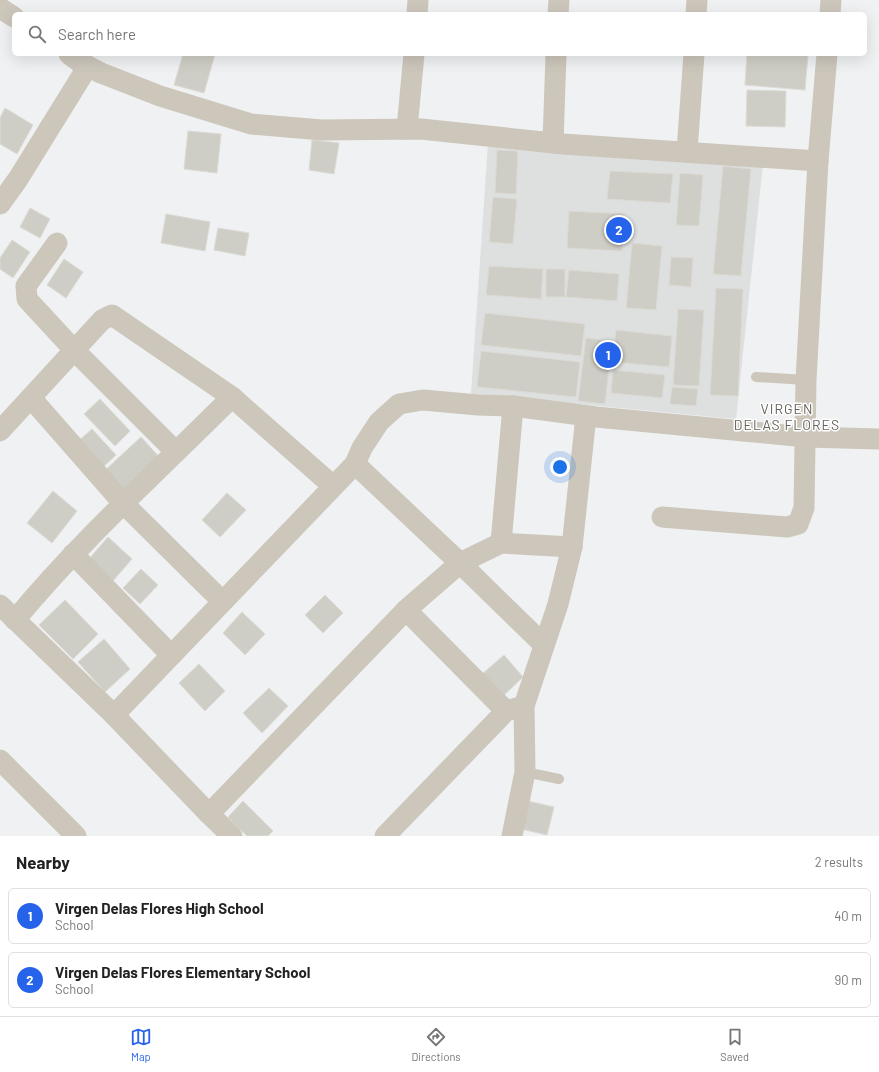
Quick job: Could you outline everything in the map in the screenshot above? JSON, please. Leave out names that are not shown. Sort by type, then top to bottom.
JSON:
[{"type":"street","points":[[417,12],[418,0]]},
{"type":"street","points":[[558,12],[559,0]]},
{"type":"street","points":[[696,12],[697,0]]},
{"type":"street","points":[[830,12],[831,0]]},
{"type":"street","points":[[0,8],[12,16]]},
{"type":"street","points":[[72,56],[101,73],[160,96],[251,124],[322,130],[421,129],[553,143],[818,161]]},
{"type":"street","points":[[407,129],[414,56]]},
{"type":"street","points":[[553,143],[556,56]]},
{"type":"street","points":[[688,151],[694,56]]},
{"type":"street","points":[[662,517],[787,527],[798,524],[804,508],[806,380],[818,161],[827,56]]},
{"type":"street","points":[[0,204],[18,179],[88,66]]},
{"type":"street","points":[[57,243],[26,286],[27,299],[74,351],[176,452]]},
{"type":"street","points":[[0,431],[102,320],[112,315],[232,397],[333,486]]},
{"type":"street","points":[[15,620],[73,554],[232,397]]},
{"type":"street","points":[[31,398],[123,503],[222,601]]},
{"type":"street","points":[[114,715],[354,464],[362,448],[379,422],[399,404],[423,400],[478,405],[513,406],[586,416],[806,437],[879,439]]},
{"type":"street","points":[[501,543],[513,406]]},
{"type":"street","points":[[385,836],[515,709],[544,645],[558,604],[572,547],[586,416]]},
{"type":"street","points":[[354,464],[460,563],[544,645]]},
{"type":"street","points":[[209,814],[406,610],[460,563],[501,543],[572,547]]},
{"type":"street","points":[[73,554],[171,655]]},
{"type":"street","points":[[0,605],[114,715],[232,836]]},
{"type":"street","points":[[406,610],[515,709],[526,772],[512,836]]},
{"type":"street","points":[[0,760],[76,836]]},
{"type":"lane","points":[[756,377],[806,380]]},
{"type":"lane","points":[[526,772],[559,779]]},
{"type":"shaded area","points":[[488,143],[763,164],[736,419],[471,394]]},
{"type":"building","points":[[182,56],[214,56],[204,93],[174,85]]},
{"type":"building","points":[[747,56],[808,56],[805,90],[745,85]]},
{"type":"building","points":[[747,90],[786,91],[785,127],[746,126]]},
{"type":"building","points":[[5,108],[33,125],[17,154],[0,144],[0,118]]},
{"type":"building","points":[[188,131],[221,134],[217,173],[184,169]]},
{"type":"building","points":[[312,140],[339,143],[334,174],[309,170]]},
{"type":"building","points":[[497,150],[518,151],[516,194],[495,193]]},
{"type":"building","points":[[723,166],[751,169],[741,276],[713,274]]},
{"type":"building","points":[[610,171],[673,174],[670,203],[607,199]]},
{"type":"building","points":[[680,173],[703,175],[699,226],[676,225]]},
{"type":"building","points":[[493,197],[517,199],[513,244],[489,242]]},
{"type":"building","points":[[30,208],[50,219],[40,238],[20,227]]},
{"type":"building","points":[[569,211],[624,214],[622,251],[567,248]]},
{"type":"building","points":[[166,214],[210,222],[205,251],[161,243]]},
{"type":"building","points":[[218,228],[249,233],[245,256],[214,250]]},
{"type":"building","points":[[12,240],[30,252],[13,278],[0,269],[0,258]]},
{"type":"building","points":[[632,243],[662,246],[656,310],[626,308]]},
{"type":"building","points":[[671,257],[693,258],[691,287],[669,285]]},
{"type":"building","points":[[64,259],[83,272],[66,298],[47,285]]},
{"type":"building","points":[[489,266],[543,269],[541,299],[486,295]]},
{"type":"building","points":[[546,269],[565,269],[565,297],[546,297]]},
{"type":"building","points":[[569,270],[619,274],[617,301],[566,297]]},
{"type":"building","points":[[716,288],[743,289],[738,396],[710,395]]},
{"type":"building","points":[[678,309],[704,310],[699,386],[673,385]]},
{"type":"building","points":[[485,313],[585,324],[581,356],[481,345]]},
{"type":"building","points":[[616,330],[672,336],[669,367],[613,362]]},
{"type":"building","points":[[586,338],[612,341],[605,404],[578,401]]},
{"type":"building","points":[[481,351],[580,362],[576,397],[477,387]]},
{"type":"building","points":[[613,370],[665,375],[662,398],[611,393]]},
{"type":"building","points":[[672,387],[698,389],[696,406],[670,404]]},
{"type":"building","points":[[100,399],[130,431],[115,446],[84,414]]},
{"type":"building","points":[[92,429],[116,455],[101,469],[76,443]]},
{"type":"building","points":[[141,437],[161,459],[122,495],[102,473]]},
{"type":"building","points":[[53,491],[77,511],[52,543],[27,523]]},
{"type":"building","points":[[227,493],[246,510],[220,537],[202,520]]},
{"type":"building","points":[[108,537],[132,559],[112,582],[88,560]]},
{"type":"building","points":[[141,569],[158,585],[140,604],[123,588]]},
{"type":"building","points":[[325,595],[343,613],[323,633],[305,615]]},
{"type":"building","points":[[65,600],[98,634],[73,659],[39,625]]},
{"type":"building","points":[[242,612],[265,634],[245,655],[223,633]]},
{"type":"building","points":[[104,639],[130,669],[105,692],[78,662]]},
{"type":"building","points":[[504,655],[523,677],[501,698],[481,675]]},
{"type":"building","points":[[199,664],[225,691],[205,711],[179,683]]},
{"type":"building","points":[[269,688],[288,706],[262,733],[243,713]]},
{"type":"building","points":[[243,801],[273,831],[268,836],[247,836],[228,817]]},
{"type":"building","points":[[528,801],[554,807],[547,835],[521,829]]},
{"type":"place","name":"Virgen Delas Flores Elementary School","points":[[619,230]]},
{"type":"place","name":"Virgen Delas Flores High School","points":[[608,355]]},
{"type":"district","name":"VIRGEN DELAS FLORES","points":[[787,416]]}]
